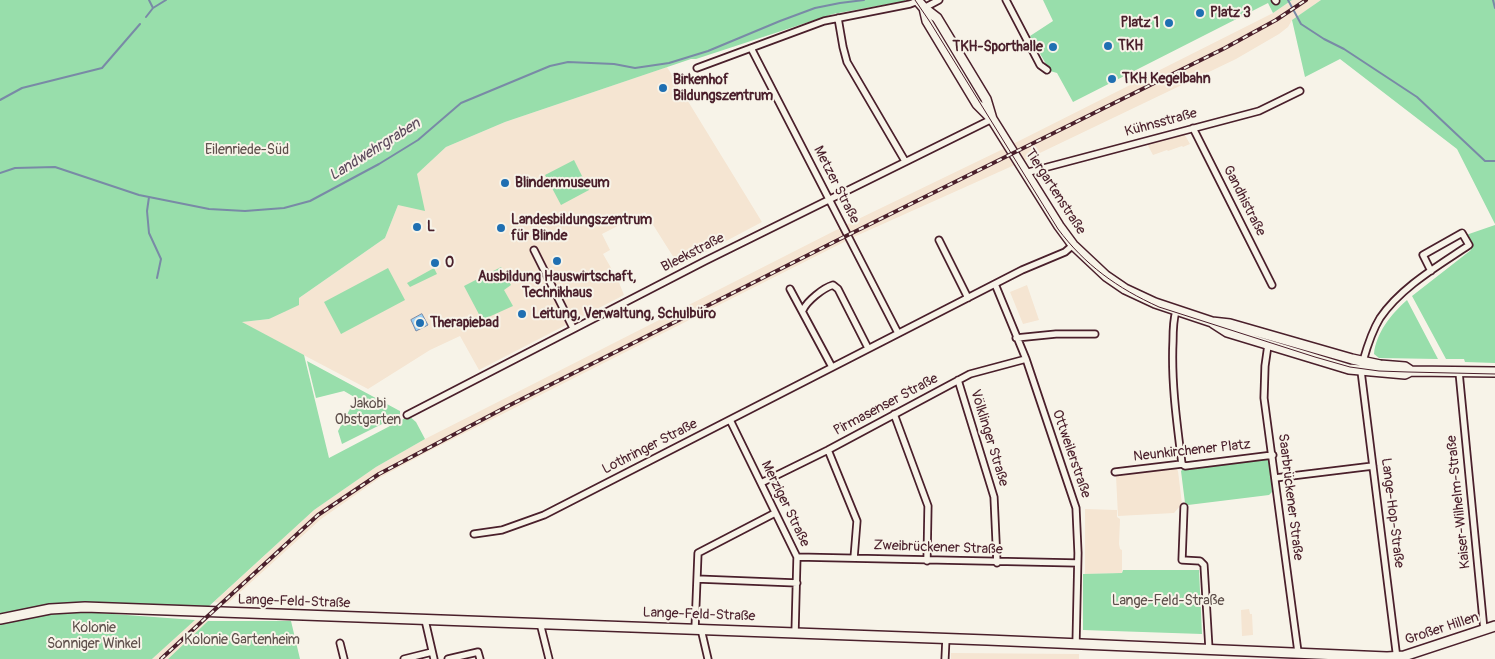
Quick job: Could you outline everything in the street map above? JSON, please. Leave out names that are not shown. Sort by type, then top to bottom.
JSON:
[{"type":"street","points":[[697,68],[824,21],[939,0]]},
{"type":"street","points":[[1006,0],[1040,66],[1047,70]]},
{"type":"street","name":"Tiergartenstraße","points":[[920,3],[927,21],[976,104],[992,119],[1059,226],[1073,245],[1106,276],[1125,289],[1176,311],[1212,322],[1252,329],[1363,362],[1405,367],[1411,371]]},
{"type":"street","points":[[838,18],[843,47],[848,62],[906,161]]},
{"type":"street","name":"Metzer Straße","points":[[751,48],[898,333]]},
{"type":"street","name":"Kühnsstraße","points":[[1025,173],[1258,111],[1300,91]]},
{"type":"street","name":"Bleekstraße","points":[[407,415],[573,328],[992,119]]},
{"type":"street","name":"Gandhistraße","points":[[1193,128],[1272,285]]},
{"type":"street","points":[[1361,371],[1374,330],[1384,313],[1402,294],[1431,271],[1469,246],[1462,233],[1423,255],[1431,271]]},
{"type":"street","points":[[939,240],[968,298]]},
{"type":"street","name":"Lothringer Straße","points":[[474,534],[502,530],[544,515],[1022,270],[1065,252],[1073,245]]},
{"type":"street","points":[[534,250],[573,328]]},
{"type":"street","name":"Ottweilerstraße","points":[[995,284],[1026,359],[1076,508],[1076,644]]},
{"type":"street","points":[[803,310],[804,306],[829,286],[833,285],[838,289],[868,348]]},
{"type":"street","points":[[790,289],[832,367]]},
{"type":"street","points":[[1176,311],[1172,357],[1174,398],[1182,464]]},
{"type":"street","name":"Tiergartenstraße","points":[[1212,322],[1227,332],[1361,371],[1405,374],[1411,371],[1495,372]]},
{"type":"street","points":[[1016,338],[1056,334],[1095,334]]},
{"type":"street","name":"Saarbrückener Straße","points":[[1268,345],[1264,398],[1298,652]]},
{"type":"street","name":"Pirmasenser Straße","points":[[761,483],[828,450],[970,374],[1026,359]]},
{"type":"street","name":"Lange-Hop-Straße","points":[[1361,371],[1397,658]]},
{"type":"street","name":"Kaiser-Wilhelm-Straße","points":[[1459,372],[1484,630]]},
{"type":"street","name":"Völklinger Straße","points":[[958,380],[994,497],[997,563]]},
{"type":"street","points":[[894,414],[928,506],[927,560]]},
{"type":"street","name":"Merziger Straße","points":[[730,420],[798,557],[795,633]]},
{"type":"street","points":[[828,450],[857,521],[854,558]]},
{"type":"street","name":"Neunkirchener Platz","points":[[1115,472],[1182,464],[1185,466],[1272,455]]},
{"type":"street","points":[[1275,478],[1373,466]]},
{"type":"street","points":[[1184,507],[1182,560],[1200,561],[1204,565],[1210,649]]},
{"type":"street","points":[[708,659],[698,629],[698,552],[775,513]]},
{"type":"street","name":"Zweibrückener Straße","points":[[798,557],[1077,564]]},
{"type":"street","points":[[697,579],[797,583]]},
{"type":"street","name":"Lange-Feld-Straße","points":[[0,619],[50,609],[85,608],[946,638],[1210,649],[1265,655],[1298,652],[1397,658]]},
{"type":"street","points":[[425,620],[434,659]]},
{"type":"street","points":[[540,623],[549,659]]},
{"type":"street","name":"Großer Hillen","points":[[1397,658],[1495,626]]},
{"type":"street","points":[[946,638],[946,659]]},
{"type":"street","points":[[340,643],[344,659]]},
{"type":"street","points":[[404,659],[432,652]]},
{"type":"street","points":[[448,659],[478,652],[480,659]]},
{"type":"shaded area","points":[[1292,0],[1321,0],[1292,20],[1288,27],[1279,34],[1236,59],[1019,163],[856,236],[381,477],[321,519],[227,604],[214,602],[314,510],[376,467],[425,439],[848,224],[1001,150],[1273,13]]},
{"type":"shaded area","name":"Landesbildungszentrum für Blinde","points":[[667,67],[762,222],[679,266],[645,212],[602,234],[610,250],[603,254],[624,295],[479,370],[460,336],[430,350],[368,389],[241,322],[269,319],[385,238],[398,205],[417,174],[446,147],[505,122]]},
{"type":"shaded area","points":[[1182,130],[1190,144],[1183,147],[1153,155],[1145,140]]},
{"type":"shaded area","points":[[1027,285],[1039,320],[1023,324],[1010,292]]},
{"type":"shaded area","points":[[1175,467],[1178,471],[1182,504],[1174,513],[1118,516],[1117,474]]},
{"type":"shaded area","points":[[1085,509],[1117,510],[1117,517],[1120,519],[1119,544],[1122,550],[1122,573],[1085,574]]},
{"type":"shaded area","points":[[1249,609],[1250,614],[1252,614],[1253,635],[1242,636],[1241,610]]},
{"type":"shaded area","points":[[195,620],[208,621],[168,659],[152,659]]},
{"type":"shaded area","points":[[951,653],[1079,654],[1079,659],[951,659]]},
{"type":"green space","name":"Eilenriede-Süd","points":[[0,0],[905,1],[833,14],[696,59],[691,59],[505,122],[446,147],[417,174],[425,211],[398,205],[385,238],[299,298],[299,305],[269,319],[242,322],[304,355],[329,458],[409,416],[416,422],[425,439],[376,467],[314,510],[207,608],[86,604],[0,616]]},
{"type":"green space","name":"TKH","points":[[1043,0],[1292,0],[1273,13],[1268,3],[1073,102],[1057,73],[1050,71],[1030,36],[1053,21]]},
{"type":"green space","points":[[1321,0],[1495,0],[1495,224],[1457,149],[1340,59],[1305,77],[1292,20]]},
{"type":"green space","points":[[574,160],[589,190],[561,205],[545,175]]},
{"type":"green space","points":[[1495,225],[1495,363],[1446,359],[1412,296],[1471,250],[1466,235]]},
{"type":"green space","points":[[501,267],[511,285],[504,290],[513,306],[482,320],[464,286]]},
{"type":"green space","points":[[388,268],[405,300],[341,334],[324,302]]},
{"type":"green space","points":[[434,268],[437,274],[410,287],[407,283]]},
{"type":"green space","points":[[1407,300],[1438,359],[1379,358],[1374,354],[1375,346],[1385,324]]},
{"type":"green space","name":"Jakobi Obstgarten","points":[[307,361],[400,411],[400,415],[342,444],[338,431],[356,398],[344,391],[316,398]]},
{"type":"green space","points":[[1266,459],[1269,461],[1272,492],[1269,495],[1188,505],[1185,503],[1181,471],[1183,469]]},
{"type":"green space","name":"Lange-Feld-Straße","points":[[1123,570],[1199,570],[1202,634],[1083,630],[1083,574],[1122,573]]},
{"type":"green space","name":"Kolonie Sonniger Winkel","points":[[62,612],[195,620],[152,659],[0,659],[0,623],[46,613]]},
{"type":"green space","name":"Kolonie Gartenheim","points":[[208,621],[291,621],[300,659],[168,659]]},
{"type":"water","name":"Therapiebad","points":[[422,314],[428,325],[416,331],[411,320]]},
{"type":"waterway","points":[[149,0],[153,8]]},
{"type":"waterway","points":[[146,17],[153,8],[166,0]]},
{"type":"waterway","name":"Landwehrgraben","points":[[0,173],[15,168],[55,167],[139,195],[209,209],[245,211],[284,208],[310,201],[379,164],[418,140],[461,103],[550,66],[568,62],[614,64],[635,68],[669,63],[708,51],[815,8],[864,0]]},
{"type":"waterway","points":[[1288,0],[1301,24],[1344,49],[1417,97],[1485,161],[1495,161]]},
{"type":"waterway","points":[[1493,0],[1495,8]]},
{"type":"waterway","points":[[0,100],[22,88],[102,68],[140,24]]},
{"type":"waterway","points":[[149,197],[147,211],[149,233],[161,259],[157,278]]},
{"type":"tram line","points":[[915,0],[1058,229],[1079,254],[1129,292],[1159,307],[1350,367],[1379,371],[1495,374]]},
{"type":"railway","points":[[161,659],[318,515],[379,474],[510,405],[1225,48],[1276,20],[1306,0]]},
{"type":"place","name":"Platz 3","points":[[1200,13]]},
{"type":"place","name":"Platz 1","points":[[1169,23]]},
{"type":"place","name":"TKH","points":[[1108,46]]},
{"type":"place","name":"TKH-Sporthalle","points":[[1053,47]]},
{"type":"place","name":"TKH Kegelbahn","points":[[1112,79]]},
{"type":"place","name":"Birkenhof Bildungszentrum","points":[[663,88]]},
{"type":"place","name":"Blindenmuseum","points":[[505,183]]},
{"type":"place","name":"L","points":[[417,227]]},
{"type":"place","name":"Landesbildungszentrum für Blinde","points":[[501,228]]},
{"type":"place","name":"Ausbildung Hauswirtschaft, Technikhaus","points":[[557,261]]},
{"type":"place","name":"O","points":[[435,263]]},
{"type":"place","name":"Leitung, Verwaltung, Schulbüro","points":[[522,314]]},
{"type":"place","name":"Therapiebad","points":[[420,323]]}]
